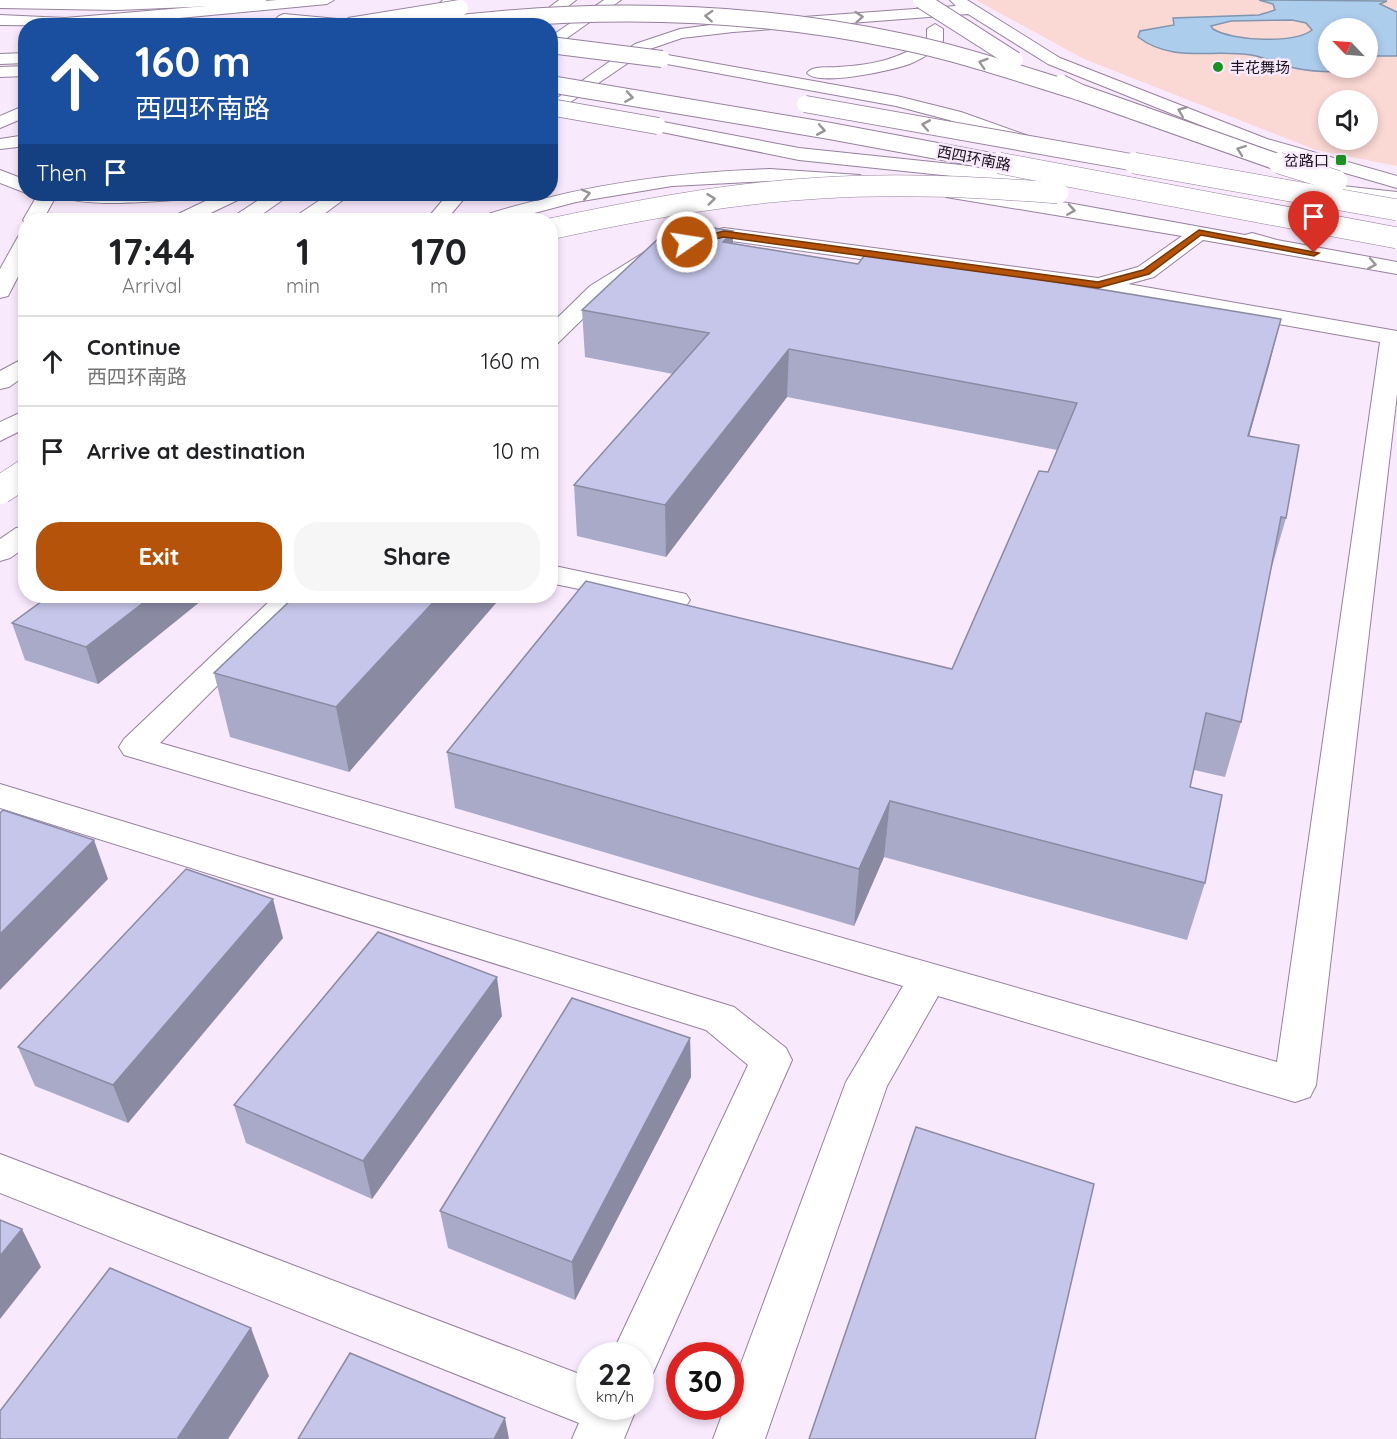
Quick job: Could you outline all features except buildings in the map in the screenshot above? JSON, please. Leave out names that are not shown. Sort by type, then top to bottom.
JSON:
[{"type":"main road","points":[[0,4],[117,6],[260,0]]},
{"type":"main road","points":[[128,18],[327,0]]},
{"type":"main road","points":[[433,18],[452,0]]},
{"type":"main road","points":[[544,18],[570,0]]},
{"type":"main road","points":[[558,39],[614,0]]},
{"type":"main road","points":[[579,24],[630,0]]},
{"type":"main road","points":[[558,46],[716,67],[810,73],[860,71],[919,56],[935,41],[935,29],[896,0]]},
{"type":"main road","points":[[921,0],[997,51],[1079,92]]},
{"type":"main road","points":[[558,104],[641,47],[680,34],[964,4],[1054,60],[1261,143],[1397,182]]},
{"type":"main road","points":[[397,18],[474,5]]},
{"type":"main road","points":[[507,18],[629,13],[764,19],[902,41],[1079,92],[1302,171],[1397,197]]},
{"type":"main road","points":[[165,15],[218,18]]},
{"type":"main road","points":[[0,20],[18,21]]},
{"type":"main road","points":[[0,59],[18,58]]},
{"type":"main road","name":"西四环南路","points":[[716,67],[897,101],[955,117],[1032,143],[1397,210]]},
{"type":"main road","points":[[564,68],[632,77]]},
{"type":"main road","points":[[0,72],[18,71]]},
{"type":"main road","name":"西四环南路","points":[[558,85],[842,133],[1397,239]]},
{"type":"main road","name":"西四环南路","points":[[791,101],[1397,210]]},
{"type":"main road","name":"西四环南路","points":[[558,110],[658,126],[799,154],[1093,184],[1397,239]]},
{"type":"main road","points":[[0,123],[18,114]]},
{"type":"main road","points":[[0,144],[18,142]]},
{"type":"main road","points":[[0,176],[18,184]]},
{"type":"main road","points":[[515,213],[591,193],[679,180],[759,176],[845,179],[1068,209],[1273,246]]},
{"type":"main road","points":[[1246,183],[1397,197]]},
{"type":"main road","name":"西四环南路","points":[[1093,184],[1273,246],[1397,268]]},
{"type":"main road","points":[[558,227],[690,202],[781,190],[858,186],[1000,188],[1249,210]]},
{"type":"main road","points":[[196,213],[221,201]]},
{"type":"main road","points":[[252,213],[270,201]]},
{"type":"main road","points":[[313,213],[331,201]]},
{"type":"main road","points":[[442,213],[452,201]]},
{"type":"main road","points":[[1098,285],[1146,272],[1199,232]]},
{"type":"main road","points":[[285,603],[136,747],[1294,1084],[1392,337],[1098,285],[724,234],[668,246],[598,291],[558,330]]},
{"type":"main road","points":[[6,301],[18,264]]},
{"type":"main road","points":[[0,382],[18,370]]},
{"type":"main road","points":[[0,434],[18,422]]},
{"type":"main road","points":[[0,489],[18,478]]},
{"type":"main road","points":[[0,489],[18,492]]},
{"type":"main road","points":[[0,552],[18,540]]},
{"type":"main road","points":[[558,576],[675,600]]},
{"type":"main road","points":[[0,796],[720,1018],[771,1060],[642,1342]]},
{"type":"main road","points":[[739,1439],[867,1082],[928,978]]},
{"type":"main road","points":[[0,1173],[576,1404]]},
{"type":"shaded area","points":[[976,0],[1397,0],[1397,166],[1316,150],[1084,59]]},
{"type":"water","points":[[1259,0],[1387,1],[1380,4],[1397,12],[1397,56],[1378,56],[1378,18],[1318,18],[1318,71],[1286,66],[1251,55],[1178,53],[1151,45],[1138,37],[1140,31],[1174,25],[1173,18],[1259,15],[1275,10],[1273,4]],"holes":[[[1292,20],[1306,23],[1312,30],[1292,37],[1263,39],[1234,36],[1222,33],[1211,26],[1231,21]]]},
{"type":"place","name":"丰花舞场","points":[[1218,67]]},
{"type":"place","name":"岔路口","points":[[1341,160]]},
{"type":"route","points":[[687,242],[724,234],[1098,285],[1146,272],[1199,232],[1314,253]]}]
